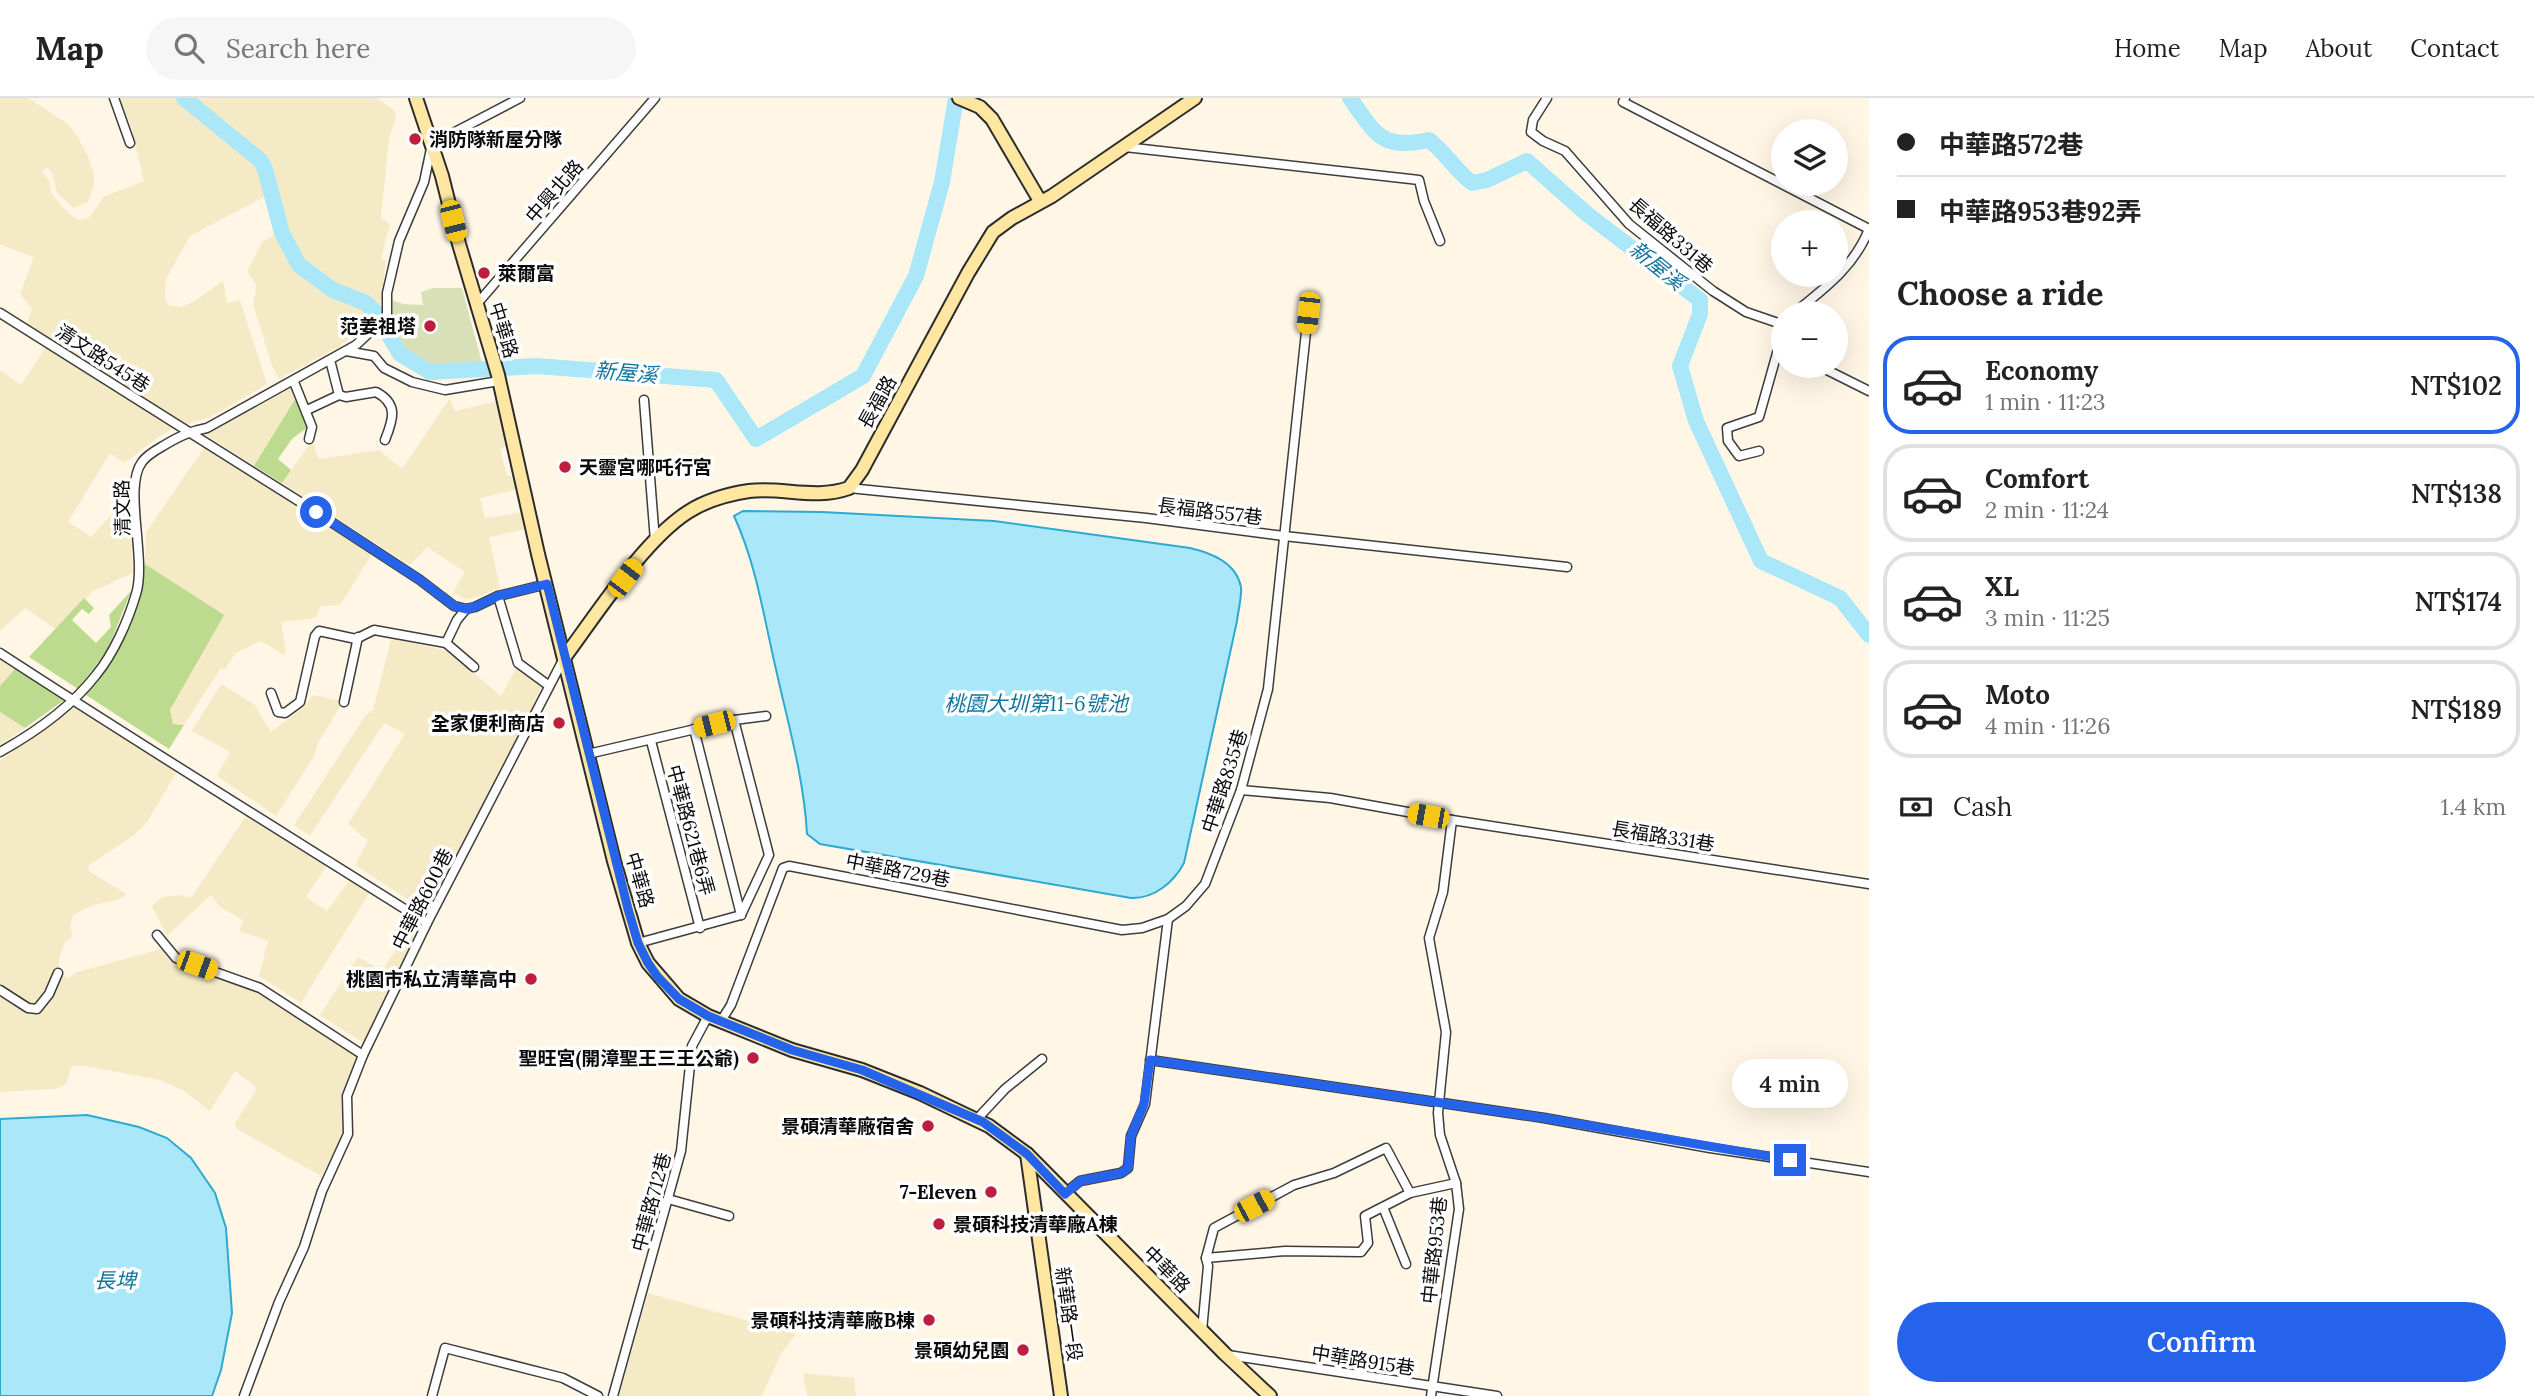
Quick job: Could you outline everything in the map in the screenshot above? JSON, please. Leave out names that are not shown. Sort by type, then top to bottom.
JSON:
[{"type":"main road","name":"中華路","points":[[416,98],[432,144],[494,361],[588,754],[638,943],[648,963],[679,999],[708,1016],[792,1050],[862,1070],[977,1119],[1027,1154],[1270,1396]]},
{"type":"main road","name":"長福路","points":[[849,488],[862,470],[993,232],[1052,196],[1195,98]]},
{"type":"main road","points":[[961,99],[980,107],[992,119],[1040,201]]},
{"type":"main road","points":[[564,658],[638,561],[689,511],[715,499],[748,491],[825,494],[849,488]]},
{"type":"main road","name":"新華路一段","points":[[1027,1154],[1061,1396]]},
{"type":"street","points":[[114,98],[130,143]]},
{"type":"street","points":[[432,144],[520,98]]},
{"type":"street","name":"中興北路","points":[[476,305],[655,98]]},
{"type":"street","name":"長福路331巷","points":[[1547,98],[1533,120],[1531,131],[1543,141],[1566,151],[1629,224],[1703,284],[1746,312],[1771,320]]},
{"type":"street","points":[[1625,98],[1623,102],[1869,229],[1861,248],[1840,275],[1809,301]]},
{"type":"street","name":"清文路","points":[[0,752],[71,700],[96,676],[113,650],[137,592],[138,543],[134,477],[146,457],[187,432],[207,428],[294,382],[363,339],[387,316],[387,293],[399,241],[424,181],[432,144]]},
{"type":"street","points":[[1125,147],[1419,180],[1424,201],[1440,241]]},
{"type":"street","name":"清文路545巷","points":[[0,313],[374,550],[454,606],[466,609]]},
{"type":"street","name":"中華路835巷","points":[[1168,919],[1186,906],[1205,884],[1241,790],[1270,681],[1308,313]]},
{"type":"street","points":[[346,351],[374,356],[384,368],[412,382],[445,390],[498,378]]},
{"type":"street","points":[[330,360],[339,394],[345,397],[376,392],[389,401],[393,408],[393,420],[385,440]]},
{"type":"street","name":"長福路331巷","points":[[1759,451],[1739,456],[1728,441],[1727,428],[1759,417],[1771,378]]},
{"type":"street","points":[[1843,378],[1869,391]]},
{"type":"street","points":[[294,382],[312,428],[309,439]]},
{"type":"street","points":[[307,410],[339,394]]},
{"type":"street","points":[[644,400],[656,541]]},
{"type":"street","name":"長福路557巷","points":[[849,488],[1146,518],[1567,567]]},
{"type":"street","points":[[446,643],[457,620],[466,609],[498,596],[547,584]]},
{"type":"street","points":[[498,596],[518,663],[548,685]]},
{"type":"street","points":[[271,693],[278,712],[285,713],[300,702],[315,636],[319,631],[350,639],[374,630],[446,643],[474,667]]},
{"type":"street","points":[[344,702],[358,637]]},
{"type":"street","points":[[0,653],[165,761],[205,783],[427,923]]},
{"type":"street","name":"中華路600巷","points":[[244,1396],[279,1302],[304,1247],[322,1191],[348,1134],[347,1096],[363,1055],[427,923],[564,658]]},
{"type":"street","points":[[588,754],[734,720],[766,716]]},
{"type":"street","points":[[638,943],[741,915],[769,855],[734,720]]},
{"type":"street","points":[[694,729],[741,915]]},
{"type":"street","name":"中華路621巷6弄","points":[[651,741],[700,928]]},
{"type":"street","name":"長福路331巷","points":[[1241,790],[1329,798],[1452,820],[1869,884]]},
{"type":"street","name":"中華路953巷","points":[[1431,1396],[1459,1209],[1456,1184],[1440,1135],[1439,1103],[1446,1032],[1429,938],[1443,892],[1452,820]]},
{"type":"street","name":"中華路729巷","points":[[721,1021],[731,1005],[783,868],[789,866],[1122,930],[1142,928],[1168,919]]},
{"type":"street","points":[[1065,1194],[1080,1181],[1121,1173],[1128,1168],[1131,1136],[1144,1104],[1168,919]]},
{"type":"street","points":[[157,935],[176,958],[260,988],[363,1055]]},
{"type":"street","points":[[0,990],[28,1008],[37,1009],[49,993],[58,973]]},
{"type":"street","name":"中華路712巷","points":[[613,1396],[681,1151],[692,1046],[708,1016]]},
{"type":"street","points":[[977,1119],[1005,1089],[1042,1059]]},
{"type":"street","points":[[1150,1060],[1869,1172]]},
{"type":"street","points":[[1202,1331],[1208,1266],[1206,1258],[1214,1228],[1294,1185],[1334,1173],[1386,1148],[1410,1193]]},
{"type":"street","points":[[1206,1258],[1285,1251],[1361,1252],[1368,1243],[1364,1216],[1410,1193],[1456,1184]]},
{"type":"street","points":[[668,1199],[729,1216]]},
{"type":"street","points":[[1383,1207],[1406,1264]]},
{"type":"street","points":[[432,1396],[445,1348],[563,1378],[598,1396]]},
{"type":"street","name":"中華路915巷","points":[[1225,1354],[1497,1396]]},
{"type":"shaded area","points":[[0,98],[28,98],[68,124],[76,134],[94,174],[94,185],[88,202],[74,208],[57,193],[52,173],[47,167],[42,172],[49,180],[51,193],[67,212],[78,220],[90,217],[103,197],[144,181],[131,126],[118,98],[176,98],[252,159],[257,166],[266,196],[190,236],[166,279],[165,299],[168,305],[181,307],[223,281],[227,303],[240,300],[267,384],[211,417],[183,425],[27,324],[32,309],[20,294],[34,257],[0,245]]},
{"type":"shaded area","points":[[191,98],[376,98],[394,110],[396,118],[389,138],[381,218],[390,224],[381,259],[386,261],[380,308],[340,346],[279,379],[272,366],[253,304],[257,286],[247,271],[263,241],[275,235],[286,251],[293,247],[285,231],[269,168],[256,150]]},
{"type":"shaded area","points":[[46,347],[174,428],[124,463],[110,453],[68,522],[91,537],[129,496],[133,573],[93,591],[56,629],[25,608],[0,631],[0,370],[21,385]]},
{"type":"shaded area","points":[[293,384],[297,396],[254,466],[203,433],[235,419]]},
{"type":"shaded area","points":[[450,398],[455,411],[498,401],[508,446],[500,449],[507,476],[515,475],[519,489],[480,498],[485,518],[524,512],[526,529],[489,537],[500,588],[466,599],[453,592],[465,572],[427,547],[410,565],[282,483],[312,441],[319,459],[379,450],[402,469]]},
{"type":"shaded area","points":[[204,448],[372,554],[340,605],[321,606],[315,618],[281,622],[286,651],[284,655],[261,641],[236,653],[224,670],[221,668],[184,725],[173,724],[170,710],[223,615],[145,564],[146,532]]},
{"type":"shaded area","points":[[391,640],[448,651],[501,696],[517,667],[542,686],[461,856],[429,913],[355,865],[368,841],[348,824],[405,734],[384,723],[310,836],[294,825],[365,716],[373,710]]},
{"type":"shaded area","points":[[0,650],[21,662],[0,686]]},
{"type":"shaded area","points":[[221,684],[255,705],[271,732],[303,708],[313,695],[341,701],[318,743],[314,756],[276,816],[217,776],[230,752],[192,731]]},
{"type":"shaded area","points":[[79,701],[171,760],[178,770],[146,824],[88,866],[89,871],[125,893],[125,896],[91,906],[73,915],[70,927],[73,936],[65,942],[59,958],[59,974],[68,978],[77,972],[161,949],[235,984],[258,988],[364,1053],[346,1084],[343,1136],[321,1176],[237,1129],[235,1123],[256,1090],[255,1086],[235,1071],[210,1111],[184,1091],[160,1080],[85,1066],[72,1066],[66,1084],[56,1089],[0,1092],[0,761]]},
{"type":"shaded area","points":[[0,712],[25,728],[0,745]]},
{"type":"shaded area","points":[[250,810],[330,861],[306,897],[327,911],[354,874],[373,887],[301,1003],[259,976],[268,941],[239,931],[243,920],[220,907],[211,895],[167,936],[152,906],[162,897],[179,895],[191,898]]},
{"type":"shaded area","points":[[418,915],[429,921],[367,1045],[320,1015],[358,957],[382,971]]},
{"type":"shaded area","points":[[648,1293],[796,1334],[781,1354],[762,1396],[619,1396]]},
{"type":"shaded area","points":[[803,1373],[854,1378],[856,1396],[807,1396]]},
{"type":"green space","points":[[433,288],[462,288],[482,363],[450,367],[424,365],[414,360],[395,339],[386,322],[393,311],[392,300],[403,304],[423,305],[421,292]]},
{"type":"green space","points":[[297,396],[308,427],[292,439],[278,459],[291,470],[282,483],[254,466]]},
{"type":"green space","points":[[145,564],[224,615],[170,710],[173,724],[184,725],[169,749],[86,695],[126,634],[142,585]]},
{"type":"green space","points":[[131,591],[108,649],[78,689],[29,657],[84,598],[94,608],[89,614],[82,609],[72,620],[96,643],[111,627],[109,615]]},
{"type":"green space","points":[[21,662],[71,695],[25,728],[0,712],[0,686]]},
{"type":"water","name":"桃園大圳第11-6號池","points":[[743,511],[822,512],[994,521],[1190,548],[1214,556],[1228,565],[1234,571],[1241,587],[1237,621],[1184,863],[1175,877],[1148,896],[1131,898],[820,844],[807,834],[799,770],[763,608],[748,552],[734,516]]},
{"type":"water","name":"長埤","points":[[87,1115],[139,1127],[167,1138],[191,1158],[215,1193],[226,1228],[232,1313],[221,1370],[212,1396],[0,1396],[0,1119]]},
{"type":"waterway","name":"新屋溪","points":[[184,98],[260,160],[265,169],[282,233],[299,265],[333,290],[366,303],[375,312],[400,354],[430,372],[537,366],[716,380],[756,439],[863,376],[916,276],[942,182],[956,98]]},
{"type":"waterway","name":"新屋溪","points":[[1350,98],[1381,137],[1400,143],[1429,140],[1472,183],[1487,180],[1527,161],[1587,214],[1700,300],[1700,314],[1680,366],[1696,421],[1761,561],[1840,598],[1869,635]]},
{"type":"place","name":"消防隊新屋分隊","points":[[415,139]]},
{"type":"place","name":"萊爾富","points":[[484,273]]},
{"type":"place","name":"范姜祖塔","points":[[430,326]]},
{"type":"place","name":"天靈宮哪吒行宮","points":[[565,467]]},
{"type":"place","name":"全家便利商店","points":[[559,723]]},
{"type":"place","name":"桃園市私立清華高中","points":[[531,979]]},
{"type":"place","name":"聖旺宮(開漳聖王三王公爺)","points":[[753,1058]]},
{"type":"place","name":"景碩清華廠宿舍","points":[[928,1126]]},
{"type":"place","name":"7-Eleven","points":[[991,1192]]},
{"type":"place","name":"景碩科技清華廠A棟","points":[[939,1224]]},
{"type":"place","name":"景碩科技清華廠B棟","points":[[929,1320]]},
{"type":"place","name":"景碩幼兒園","points":[[1023,1350]]},
{"type":"route","points":[[316,512],[420,580],[454,606],[466,609],[475,607],[498,596],[547,584],[614,861],[638,943],[657,976],[679,999],[708,1016],[792,1050],[862,1070],[983,1122],[1027,1154],[1065,1194],[1080,1181],[1121,1173],[1128,1168],[1131,1136],[1144,1104],[1150,1060],[1544,1118],[1790,1160]]}]
